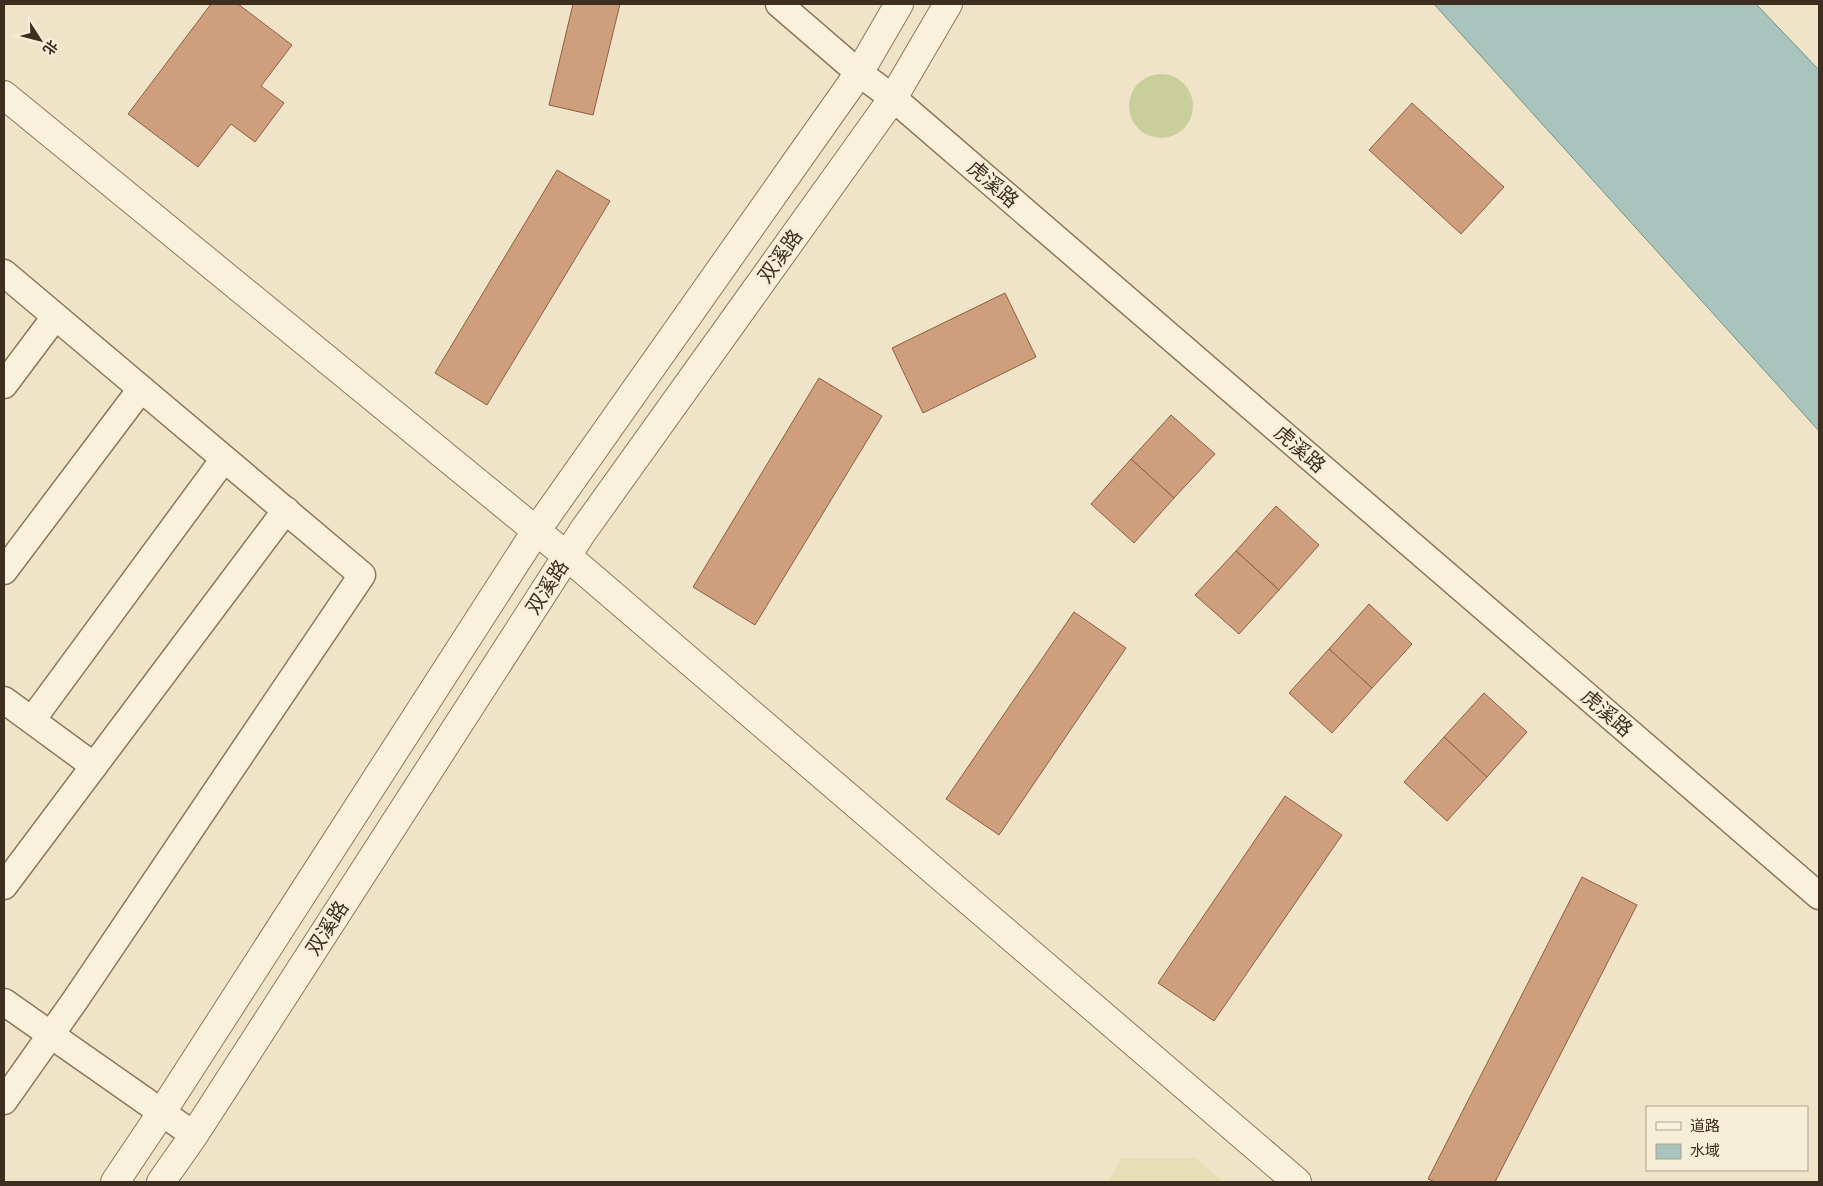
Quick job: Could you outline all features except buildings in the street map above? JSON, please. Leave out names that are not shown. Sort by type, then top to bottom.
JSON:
[{"type":"street","name":"虎溪路","points":[[779,4],[859,73],[893,98],[1819,896]]},
{"type":"street","name":"双溪路","points":[[115,1182],[536,531],[859,73],[899,4]]},
{"type":"street","name":"双溪路","points":[[161,1182],[194,1134],[567,556],[893,98],[948,4]]},
{"type":"street","points":[[4,95],[567,556],[1297,1182]]},
{"type":"street","points":[[4,274],[362,575],[4,1101]]},
{"type":"street","points":[[4,385],[55,317]]},
{"type":"street","points":[[4,571],[141,389]]},
{"type":"street","points":[[32,720],[224,459]]},
{"type":"street","points":[[4,886],[286,510]]},
{"type":"street","points":[[4,700],[94,766]]},
{"type":"street","points":[[4,1002],[194,1134]]},
{"type":"shaded area","points":[[1122,1158],[1196,1158],[1223,1182],[1108,1182]]},
{"type":"green space","points":[[1161,74],[1179,80],[1187,88],[1193,106],[1187,124],[1179,132],[1161,138],[1143,132],[1135,124],[1129,106],[1135,88],[1143,80]]},
{"type":"water","points":[[1434,4],[1756,4],[1819,70],[1819,431]]}]
